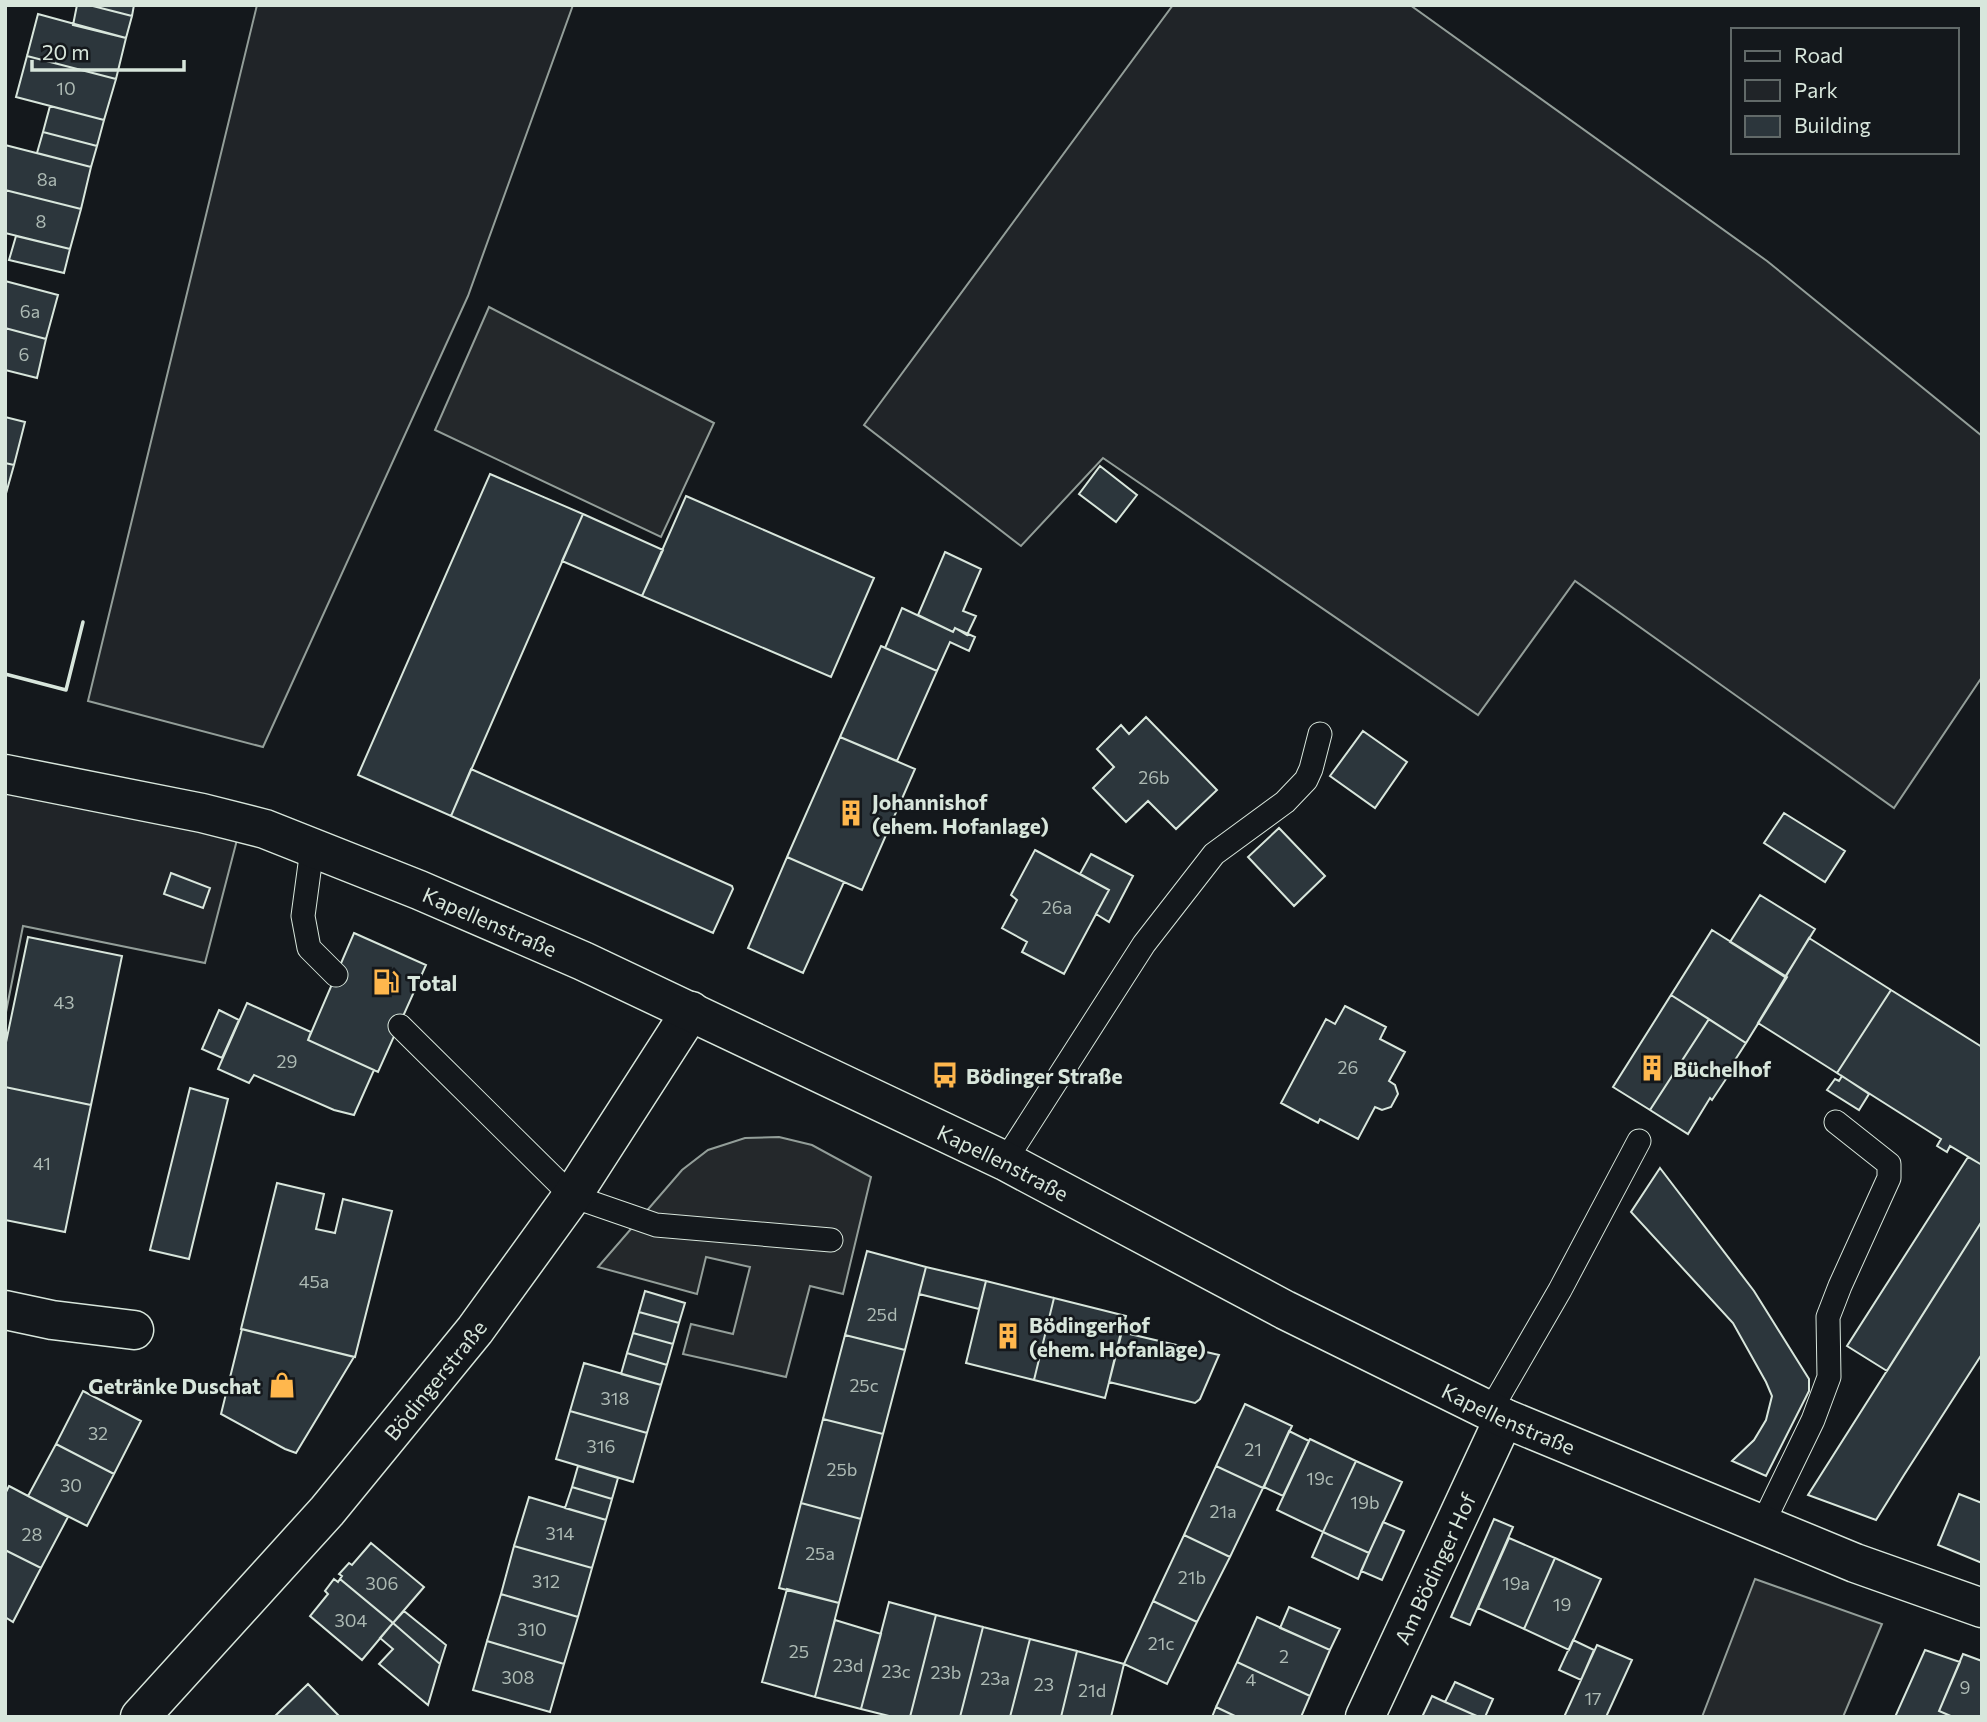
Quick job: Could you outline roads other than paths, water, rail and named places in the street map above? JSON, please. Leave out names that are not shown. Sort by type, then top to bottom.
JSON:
[{"type":"main road","name":"Kapellenstraße","points":[[5,774],[202,813],[265,830],[419,890],[691,1011],[1005,1161],[1286,1310],[1497,1415],[1855,1563],[1982,1608]]},
{"type":"main road","name":"Bödingerstraße","points":[[140,1717],[327,1511],[475,1330],[572,1196],[691,1011]]},
{"type":"main road","points":[[5,1310],[52,1320],[134,1330]]},
{"type":"main road","name":"Am Bödinger Hof","points":[[1365,1717],[1497,1415]]},
{"type":"lane","points":[[1005,1161],[1144,944],[1214,854],[1286,802],[1306,780],[1320,734]]},
{"type":"lane","points":[[312,849],[303,916],[309,948],[337,975]]},
{"type":"lane","points":[[400,1027],[572,1196],[656,1225],[831,1240]]},
{"type":"lane","points":[[1762,1525],[1814,1420],[1829,1377],[1828,1317],[1889,1178],[1889,1164],[1836,1122]]},
{"type":"lane","points":[[1497,1415],[1639,1142]]},
{"type":"place","name":"Johannishof (ehem. Hofanlage)","points":[[851,813]]},
{"type":"place","name":"Total","points":[[386,982]]},
{"type":"place","name":"Büchelhof","points":[[1652,1068]]},
{"type":"place","name":"Bödinger Straße","points":[[945,1075]]},
{"type":"place","name":"Bödingerhof (ehem. Hofanlage)","points":[[1008,1336]]},
{"type":"place","name":"Getränke Duschat","points":[[282,1385]]}]
